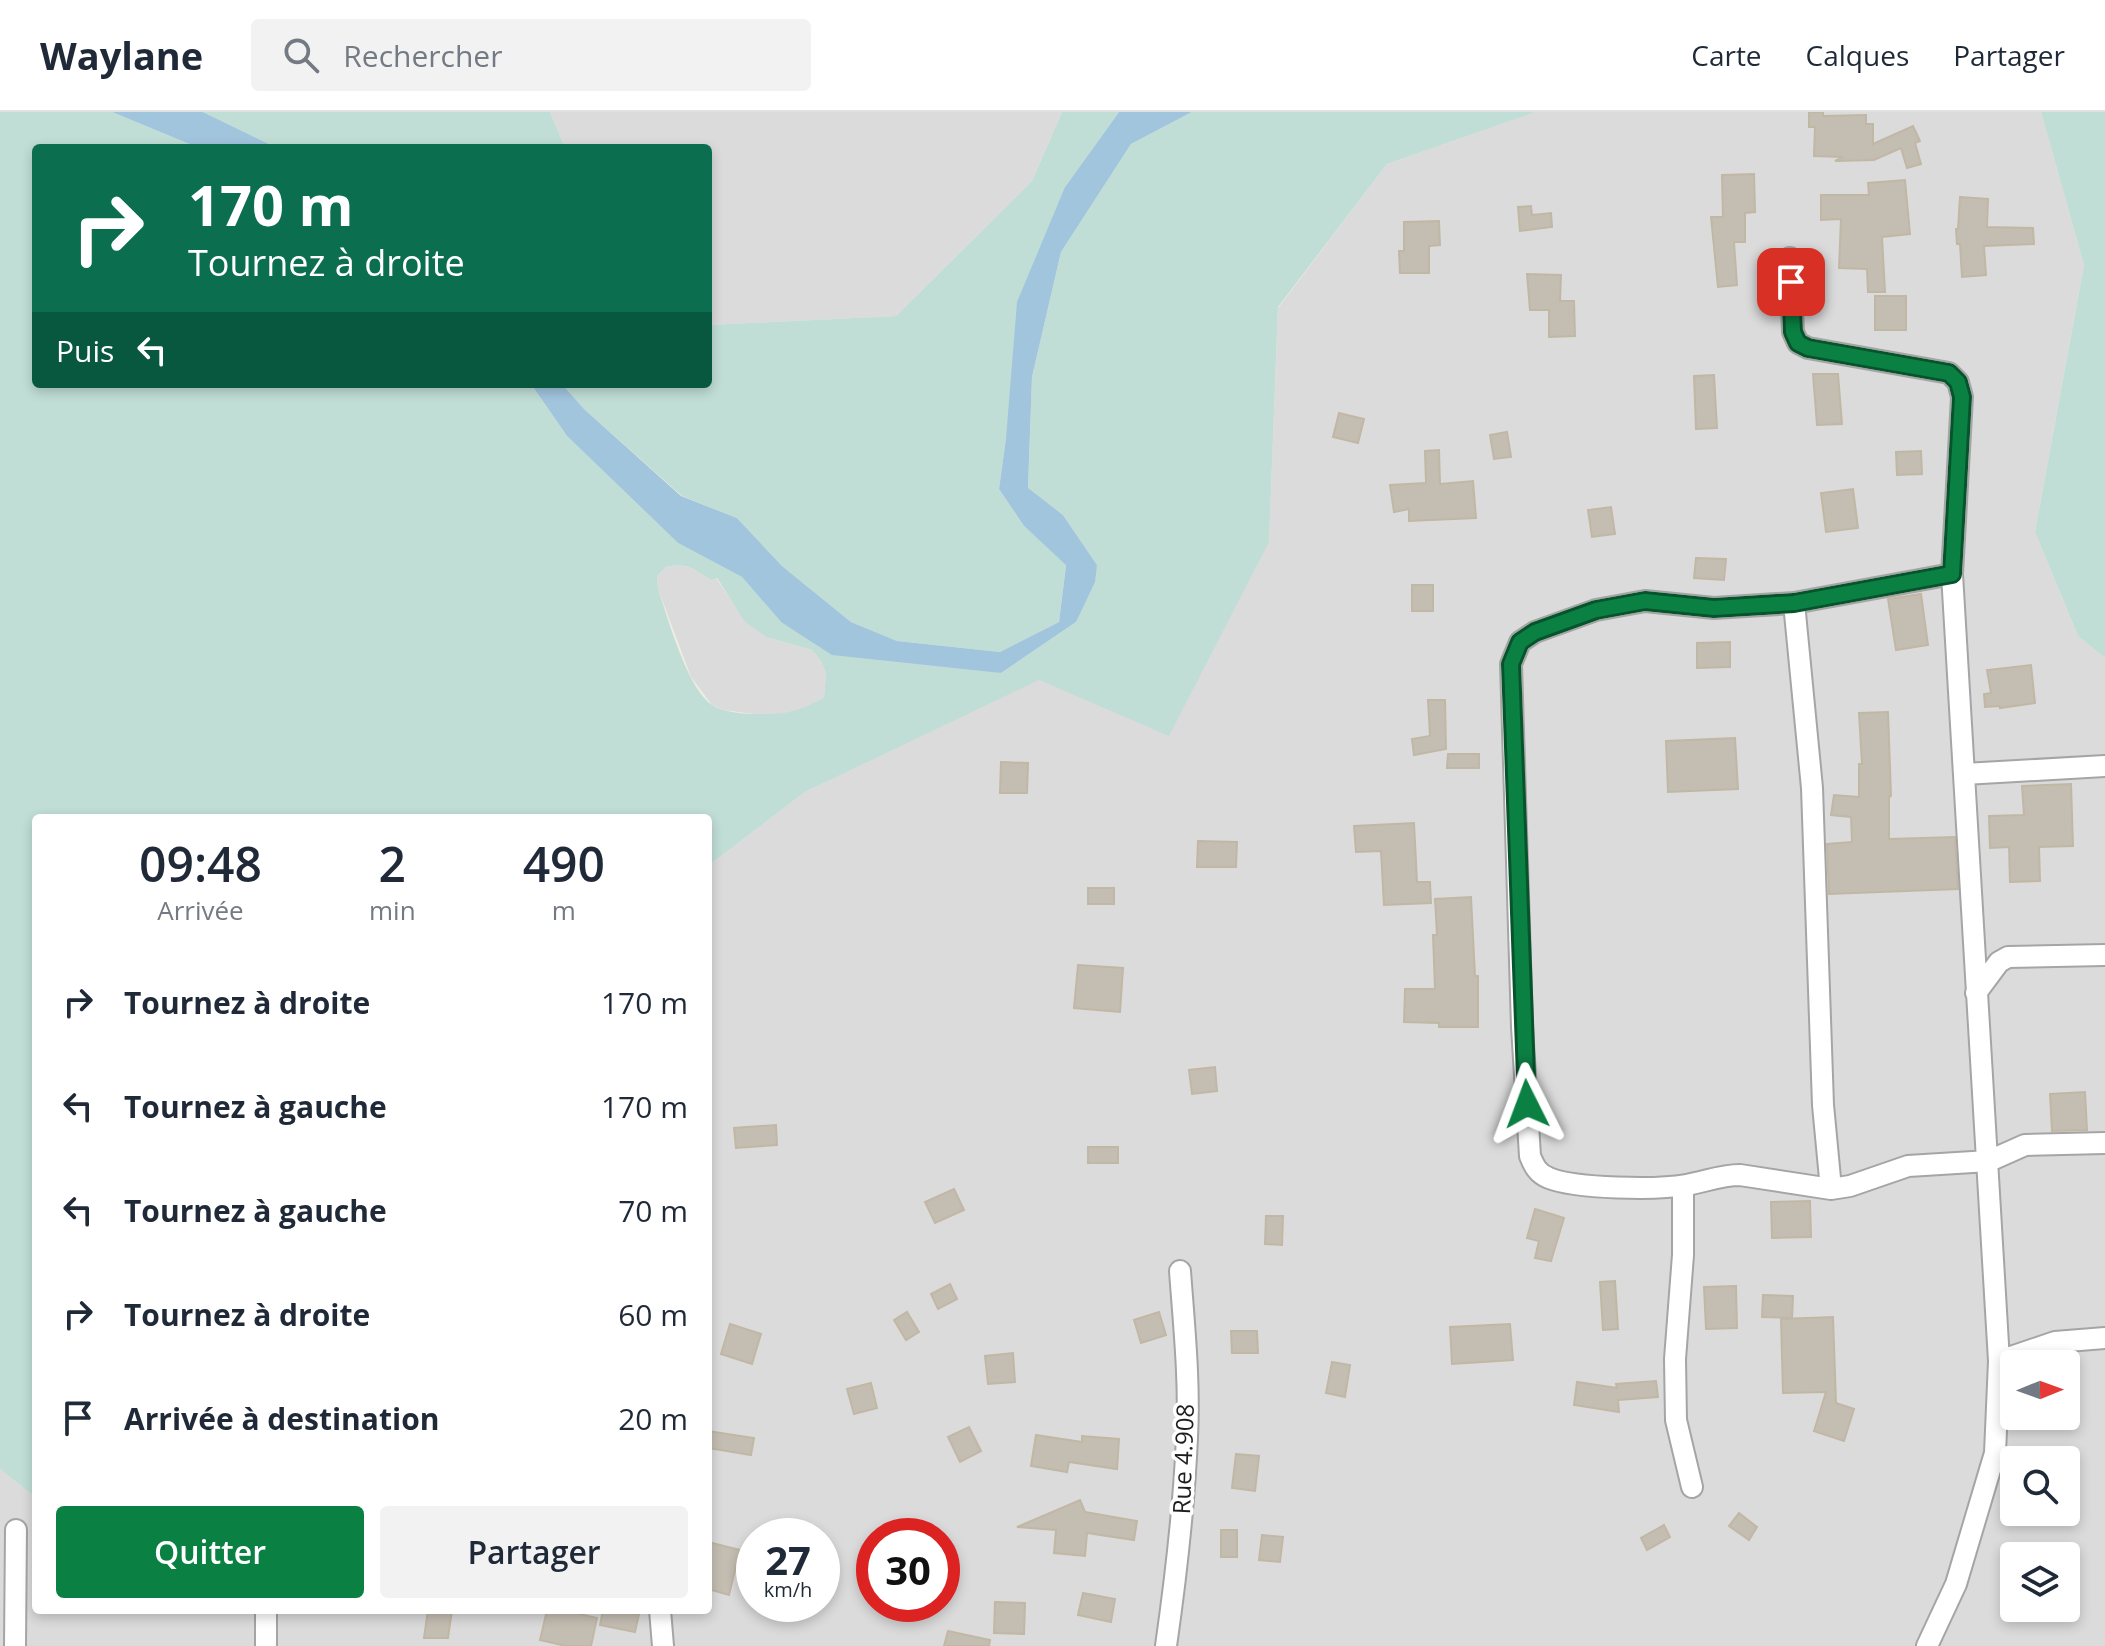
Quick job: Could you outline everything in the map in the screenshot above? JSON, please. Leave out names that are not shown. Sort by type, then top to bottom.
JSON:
[{"type":"street","points":[[1790,258],[1793,332],[1798,343],[1808,348],[1949,373],[1958,382],[1962,397],[1952,574],[1999,1361],[1995,1453],[1956,1584],[1927,1646]]},
{"type":"street","points":[[1952,574],[1794,603],[1714,608],[1645,601],[1596,610],[1535,632],[1520,642],[1511,664],[1530,1156],[1536,1170],[1549,1178],[1627,1187],[1683,1186],[1740,1175],[1831,1189],[1850,1186],[1908,1166],[1989,1161],[2012,1148],[2025,1145],[2105,1143]]},
{"type":"street","points":[[1794,603],[1812,788],[1823,1105],[1831,1189]]},
{"type":"street","points":[[1964,774],[2105,766]]},
{"type":"street","points":[[1976,993],[1999,962],[2008,957],[2105,955]]},
{"type":"street","points":[[1683,1186],[1683,1255],[1675,1359],[1676,1420],[1692,1487]]},
{"type":"street","name":"Rue 4.908","points":[[1166,1646],[1180,1547],[1187,1434],[1186,1352],[1180,1271]]},
{"type":"street","points":[[1999,1361],[2055,1342],[2105,1338]]},
{"type":"street","points":[[15,1646],[16,1530]]},
{"type":"street","points":[[266,1614],[266,1646]]},
{"type":"street","points":[[660,1614],[663,1646]]},
{"type":"shaded area","points":[[0,112],[112,112],[189,144],[32,144],[32,388],[534,388],[567,436],[678,543],[742,577],[781,622],[1001,673],[1076,622],[1097,565],[1063,515],[1028,489],[1032,377],[1061,252],[1131,144],[1192,112],[1536,112],[1387,164],[1278,307],[1269,542],[1169,736],[1039,680],[805,792],[712,863],[712,814],[32,814],[32,1495],[0,1469]],"holes":[[[678,565],[690,567],[711,580],[717,578],[745,622],[766,637],[812,650],[826,673],[824,697],[794,711],[760,714],[723,710],[703,696],[679,652],[658,589],[657,576],[666,567]]]},
{"type":"shaded area","points":[[112,112],[203,112],[269,144],[189,144]]},
{"type":"shaded area","points":[[203,112],[550,112],[563,144],[269,144]]},
{"type":"shaded area","points":[[550,112],[1062,112],[1032,181],[896,316],[712,325],[712,144],[563,144]]},
{"type":"shaded area","points":[[1062,112],[1119,112],[1065,187],[1006,438],[999,489],[1024,526],[1066,564],[1059,622],[1000,652],[897,641],[851,622],[782,566],[737,518],[682,496],[584,409],[566,388],[712,388],[712,325],[896,316],[1032,181]]},
{"type":"shaded area","points":[[1119,112],[1192,112],[1131,144],[1061,252],[1032,377],[1028,488],[1063,515],[1097,565],[1095,582],[1076,622],[1001,673],[832,655],[781,622],[742,577],[678,543],[567,436],[534,388],[566,388],[584,409],[681,496],[737,518],[782,566],[851,622],[897,641],[1000,652],[1059,622],[1066,565],[1024,526],[999,489],[1017,302],[1065,187]]},
{"type":"shaded area","points":[[1536,112],[2041,112],[2084,265],[2035,532],[2078,636],[2105,658],[2105,1646],[0,1646],[0,1469],[32,1495],[32,1614],[712,1614],[712,863],[805,792],[1039,679],[1269,542],[1278,308],[1387,164]]},
{"type":"shaded area","points":[[2041,112],[2105,112],[2105,658],[2078,636],[2035,532],[2084,265]]},
{"type":"shaded area","points":[[666,567],[690,567],[711,580],[716,578],[746,622],[766,637],[812,650],[826,673],[824,697],[803,710],[778,714],[723,710],[712,705],[691,677],[658,589],[657,576]]},
{"type":"building","points":[[1809,112],[1823,112],[1823,116],[1866,115],[1866,124],[1873,124],[1873,144],[1913,126],[1920,141],[1915,143],[1921,164],[1907,168],[1901,148],[1874,160],[1835,161],[1843,157],[1814,156],[1815,127],[1809,127]]},
{"type":"building","points":[[1754,174],[1755,212],[1745,213],[1745,242],[1734,242],[1737,285],[1718,287],[1711,217],[1723,217],[1722,175]]},
{"type":"building","points":[[1905,180],[1910,234],[1882,237],[1885,292],[1868,292],[1867,269],[1839,268],[1841,219],[1821,220],[1821,195],[1869,195],[1868,183]]},
{"type":"building","points":[[1960,197],[1988,199],[1987,227],[2033,228],[2034,244],[1984,246],[1986,275],[1962,277],[1956,229]]},
{"type":"building","points":[[1531,206],[1532,215],[1551,213],[1552,227],[1520,231],[1518,207]]},
{"type":"building","points":[[1439,221],[1440,245],[1429,246],[1429,273],[1400,273],[1399,251],[1404,251],[1404,222]]},
{"type":"building","points":[[1527,274],[1561,275],[1560,301],[1574,301],[1575,336],[1549,337],[1549,310],[1530,310]]},
{"type":"building","points":[[1875,296],[1906,296],[1906,330],[1875,330]]},
{"type":"building","points":[[1813,374],[1838,374],[1842,424],[1817,425]]},
{"type":"building","points":[[1714,375],[1717,428],[1696,429],[1694,376]]},
{"type":"building","points":[[1339,413],[1364,419],[1358,443],[1333,437]]},
{"type":"building","points":[[1507,432],[1511,457],[1494,459],[1490,435]]},
{"type":"building","points":[[1439,450],[1440,484],[1473,481],[1476,518],[1409,521],[1409,509],[1394,512],[1390,485],[1426,483],[1425,451]]},
{"type":"building","points":[[1921,451],[1922,474],[1897,475],[1896,452]]},
{"type":"building","points":[[1853,489],[1858,528],[1826,532],[1821,493]]},
{"type":"building","points":[[1611,507],[1615,534],[1592,537],[1588,510]]},
{"type":"building","points":[[1696,558],[1726,559],[1724,580],[1694,578]]},
{"type":"building","points":[[1412,585],[1433,585],[1433,611],[1412,611]]},
{"type":"building","points":[[1921,594],[1928,645],[1896,650],[1888,599]]},
{"type":"building","points":[[1730,642],[1730,667],[1697,668],[1697,643]]},
{"type":"building","points":[[2031,665],[2035,703],[1985,707],[1984,694],[1991,693],[1987,670]]},
{"type":"building","points":[[1428,700],[1445,700],[1446,749],[1414,755],[1412,739],[1430,736]]},
{"type":"building","points":[[1888,712],[1889,839],[1955,837],[1958,889],[1829,894],[1827,844],[1852,842],[1851,817],[1831,815],[1834,795],[1859,797],[1859,764],[1862,764],[1859,713]]},
{"type":"building","points":[[1735,738],[1738,789],[1668,792],[1666,741]]},
{"type":"building","points":[[1448,754],[1479,754],[1479,768],[1447,768]]},
{"type":"building","points":[[1001,762],[1028,763],[1027,793],[1000,793]]},
{"type":"building","points":[[2071,784],[2073,846],[2039,847],[2040,881],[2010,882],[2009,847],[1990,848],[1989,816],[2024,815],[2022,786]]},
{"type":"building","points":[[1414,823],[1417,882],[1430,882],[1431,903],[1384,905],[1381,851],[1356,852],[1354,826]]},
{"type":"building","points":[[1198,841],[1237,842],[1236,867],[1197,867]]},
{"type":"building","points":[[1088,888],[1114,888],[1114,904],[1088,904]]},
{"type":"building","points":[[1471,897],[1475,976],[1478,976],[1478,1027],[1439,1027],[1439,1023],[1404,1022],[1405,989],[1435,989],[1435,899]]},
{"type":"building","points":[[1078,965],[1123,968],[1120,1012],[1074,1008]]},
{"type":"building","points":[[1215,1067],[1217,1091],[1192,1094],[1189,1070]]},
{"type":"building","points":[[2085,1092],[2087,1130],[2052,1131],[2050,1094]]},
{"type":"building","points":[[776,1125],[777,1145],[736,1148],[734,1128]]},
{"type":"building","points":[[1088,1147],[1118,1147],[1118,1163],[1088,1163]]},
{"type":"building","points":[[954,1189],[964,1210],[935,1223],[925,1202]]},
{"type":"building","points":[[1810,1201],[1811,1237],[1772,1238],[1771,1202]]},
{"type":"building","points":[[1535,1209],[1564,1218],[1551,1261],[1535,1258],[1539,1241],[1527,1238]]},
{"type":"building","points":[[1266,1216],[1283,1216],[1282,1245],[1265,1244]]},
{"type":"building","points":[[1615,1281],[1618,1329],[1603,1330],[1600,1282]]},
{"type":"building","points":[[950,1284],[957,1299],[938,1309],[931,1294]]},
{"type":"building","points":[[1736,1286],[1737,1328],[1706,1329],[1704,1287]]},
{"type":"building","points":[[1763,1295],[1793,1296],[1792,1318],[1762,1317]]},
{"type":"building","points":[[907,1312],[919,1332],[906,1340],[894,1320]]},
{"type":"building","points":[[1159,1312],[1166,1335],[1141,1343],[1134,1320]]},
{"type":"building","points":[[1833,1317],[1836,1403],[1854,1409],[1844,1441],[1814,1431],[1826,1392],[1783,1393],[1781,1319]]},
{"type":"building","points":[[730,1324],[761,1334],[752,1364],[721,1354]]},
{"type":"building","points":[[1510,1324],[1513,1360],[1452,1364],[1450,1327]]},
{"type":"building","points":[[1231,1331],[1257,1331],[1258,1353],[1232,1353]]},
{"type":"building","points":[[1013,1353],[1015,1382],[988,1384],[985,1356]]},
{"type":"building","points":[[1332,1362],[1350,1365],[1345,1397],[1326,1393]]},
{"type":"building","points":[[1656,1381],[1658,1397],[1618,1400],[1619,1412],[1574,1405],[1577,1382],[1617,1388],[1616,1384]]},
{"type":"building","points":[[871,1383],[877,1408],[854,1414],[847,1389]]},
{"type":"building","points":[[969,1427],[981,1451],[960,1462],[948,1437]]},
{"type":"building","points":[[712,1432],[754,1438],[751,1455],[712,1449]]},
{"type":"building","points":[[1036,1435],[1082,1442],[1082,1436],[1119,1439],[1117,1469],[1069,1462],[1067,1472],[1031,1466]]},
{"type":"building","points":[[1236,1454],[1259,1456],[1255,1491],[1232,1488]]},
{"type":"building","points":[[1080,1500],[1085,1512],[1137,1521],[1134,1540],[1087,1533],[1085,1556],[1054,1553],[1056,1530],[1017,1527]]},
{"type":"building","points":[[1739,1513],[1757,1527],[1749,1540],[1729,1526]]},
{"type":"building","points":[[1664,1525],[1670,1537],[1647,1550],[1641,1538]]},
{"type":"building","points":[[1221,1530],[1237,1530],[1237,1557],[1221,1557]]},
{"type":"building","points":[[1262,1535],[1283,1537],[1280,1562],[1259,1560]]},
{"type":"building","points":[[712,1543],[736,1549],[736,1566],[729,1595],[712,1590]]},
{"type":"building","points":[[1083,1593],[1115,1599],[1111,1622],[1078,1615]]},
{"type":"building","points":[[995,1602],[1025,1603],[1024,1634],[994,1633]]},
{"type":"building","points":[[427,1614],[451,1614],[448,1638],[424,1638]]},
{"type":"building","points":[[546,1614],[580,1614],[597,1618],[591,1646],[566,1646],[540,1640]]},
{"type":"building","points":[[602,1614],[639,1614],[635,1632],[600,1625]]},
{"type":"building","points":[[948,1631],[990,1640],[989,1646],[944,1646]]},
{"type":"route","points":[[1527,1104],[1511,664],[1520,642],[1535,632],[1596,610],[1645,601],[1714,608],[1794,603],[1952,574],[1962,397],[1958,382],[1949,373],[1808,348],[1798,343],[1793,332],[1791,282]]}]
